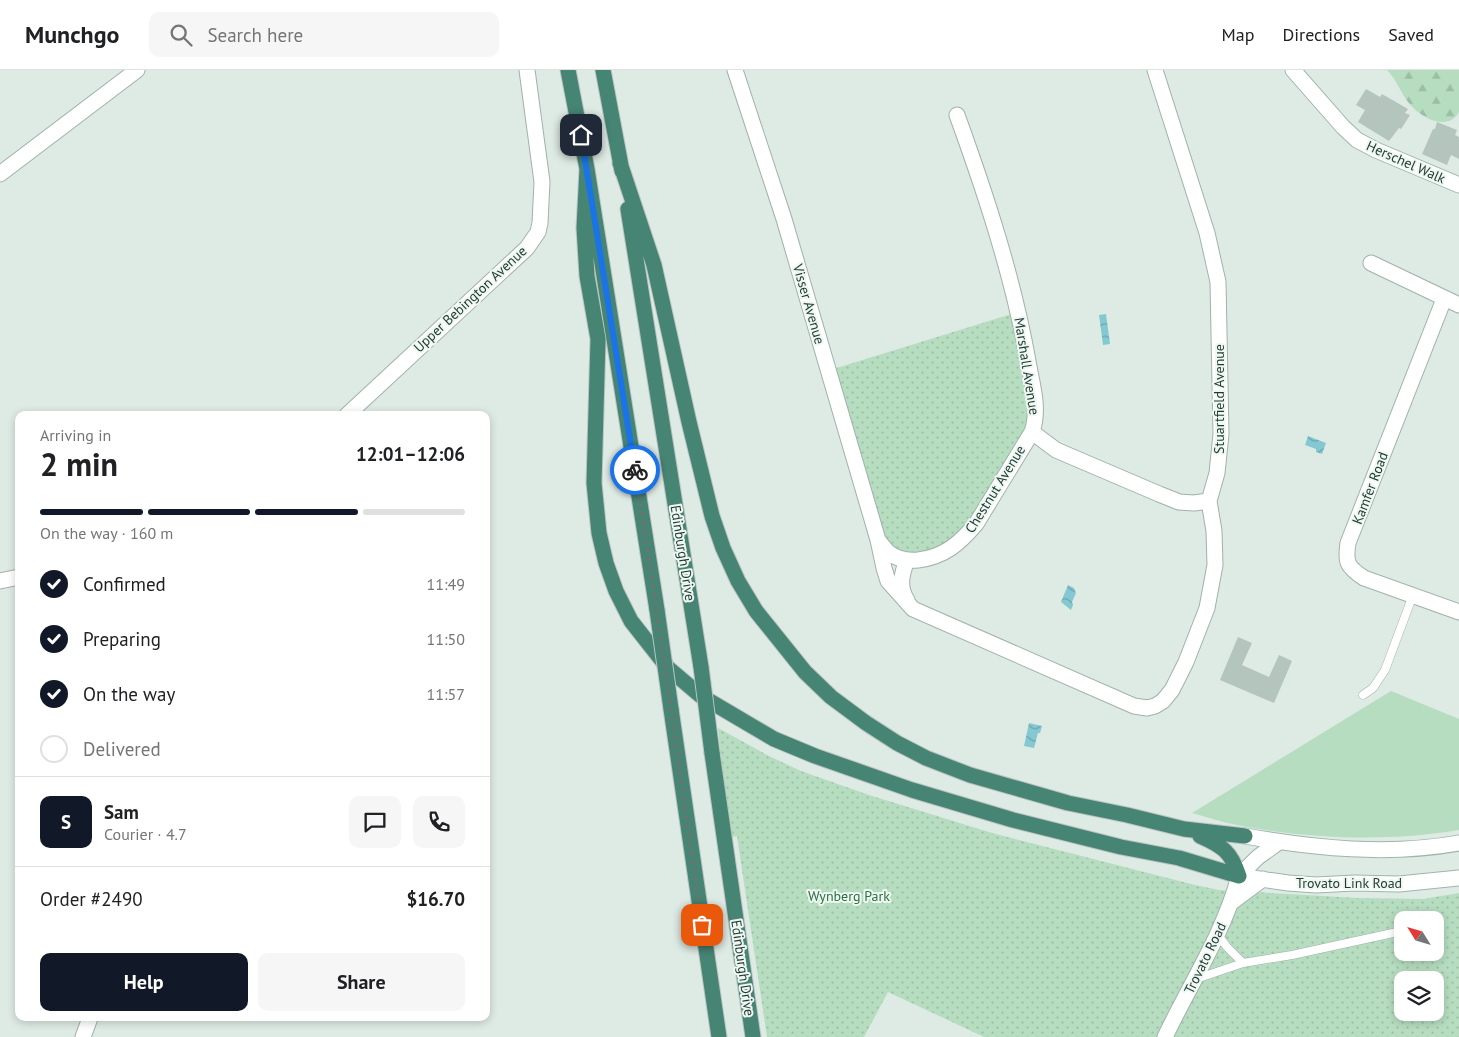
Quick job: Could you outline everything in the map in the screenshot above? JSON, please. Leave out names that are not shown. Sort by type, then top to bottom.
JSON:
[{"type":"highway","points":[[568,70],[587,169],[657,610],[718,1037]]},
{"type":"highway","name":"Edinburgh Drive","points":[[603,70],[620,163],[701,667],[753,1037]]},
{"type":"highway","points":[[620,163],[654,265],[689,422],[712,516],[723,548],[738,581],[756,611],[804,672],[831,697],[897,743],[926,758],[970,776],[1068,803],[1127,814],[1184,829],[1244,836]]},
{"type":"highway","points":[[587,169],[584,228],[587,276],[598,339],[594,464],[599,533],[606,563],[616,591],[631,620],[668,668],[701,696],[740,720],[774,738],[815,756],[912,790],[1013,820],[1121,847],[1179,858],[1239,876]]},
{"type":"highway","points":[[1184,829],[1223,847],[1234,860],[1239,876]]},
{"type":"street","points":[[0,174],[137,70]]},
{"type":"street","name":"Upper Bebington Avenue","points":[[351,411],[527,248],[538,232],[542,182],[526,70]]},
{"type":"street","name":"Visser Avenue","points":[[735,70],[784,219],[878,540]]},
{"type":"street","name":"Stuartfield Avenue","points":[[878,540],[888,581],[913,610],[1134,706],[1147,708],[1155,706],[1163,701],[1172,690],[1186,662],[1207,608],[1215,565],[1214,531],[1209,501],[1217,473],[1221,434],[1218,282],[1205,225],[1155,70]]},
{"type":"street","name":"Herschel Walk","points":[[1292,70],[1357,140],[1459,185]]},
{"type":"street","name":"Marshall Avenue","points":[[957,115],[1018,308],[1036,403],[1036,420],[1032,432],[1056,450],[1179,502],[1209,501]]},
{"type":"street","points":[[1371,263],[1459,305]]},
{"type":"street","name":"Kamfer Road","points":[[1444,298],[1348,543],[1346,556],[1348,564],[1353,571],[1364,578],[1459,612]]},
{"type":"street","name":"Chestnut Avenue","points":[[907,560],[937,556],[964,538],[976,524],[1032,432]]},
{"type":"street","points":[[878,540],[888,552],[907,560],[901,580],[903,594],[913,610]]},
{"type":"street","points":[[0,580],[15,578]]},
{"type":"street","points":[[1244,836],[1314,847],[1387,849],[1421,848],[1459,843]]},
{"type":"street","points":[[1239,876],[1258,857],[1279,842]]},
{"type":"street","name":"Trovato Link Road","points":[[1239,876],[1316,885],[1354,883],[1399,884],[1459,878]]},
{"type":"street","name":"Trovato Road","points":[[1165,1037],[1232,902],[1239,876]]},
{"type":"street","points":[[1232,902],[1263,879]]},
{"type":"street","points":[[83,1037],[89,1021]]},
{"type":"lane","points":[[1363,695],[1373,688],[1385,670],[1413,595]]},
{"type":"lane","points":[[1194,980],[1243,963],[1292,955],[1394,933]]},
{"type":"lane","points":[[1217,934],[1243,963]]},
{"type":"green space","points":[[1387,70],[1459,70],[1458,114],[1446,122],[1435,121],[1426,117],[1411,106]]},
{"type":"green space","points":[[1018,312],[1039,409],[960,539],[916,559],[889,551],[827,371]]},
{"type":"green space","points":[[1391,691],[1459,719],[1459,830],[1405,836],[1320,836],[1264,830],[1192,813]]},
{"type":"green space","name":"Wynberg Park","points":[[718,728],[801,771],[869,795],[992,833],[1195,885],[1219,890],[1357,898],[1423,899],[1459,893],[1459,1037],[984,1037],[888,992],[864,1037],[767,1037],[737,836],[732,837]]},
{"type":"water","points":[[1106,314],[1110,344],[1103,345],[1099,315]]},
{"type":"water","points":[[1308,436],[1326,443],[1322,454],[1316,452],[1316,449],[1305,445]]},
{"type":"water","points":[[1068,585],[1074,588],[1076,593],[1071,610],[1061,602]]},
{"type":"water","points":[[1029,723],[1042,726],[1034,748],[1024,746]]},
{"type":"building","points":[[1366,89],[1380,97],[1382,94],[1408,109],[1405,113],[1410,115],[1401,129],[1399,128],[1389,141],[1358,122],[1365,110],[1356,105]]},
{"type":"building","points":[[1437,122],[1457,130],[1455,135],[1459,137],[1459,159],[1451,155],[1447,165],[1422,154]]},
{"type":"building","points":[[1238,637],[1252,643],[1242,665],[1269,677],[1279,655],[1292,661],[1274,703],[1220,680]]},
{"type":"way so far","points":[[635,470],[702,925]]},
{"type":"route","points":[[581,135],[635,470]]}]
